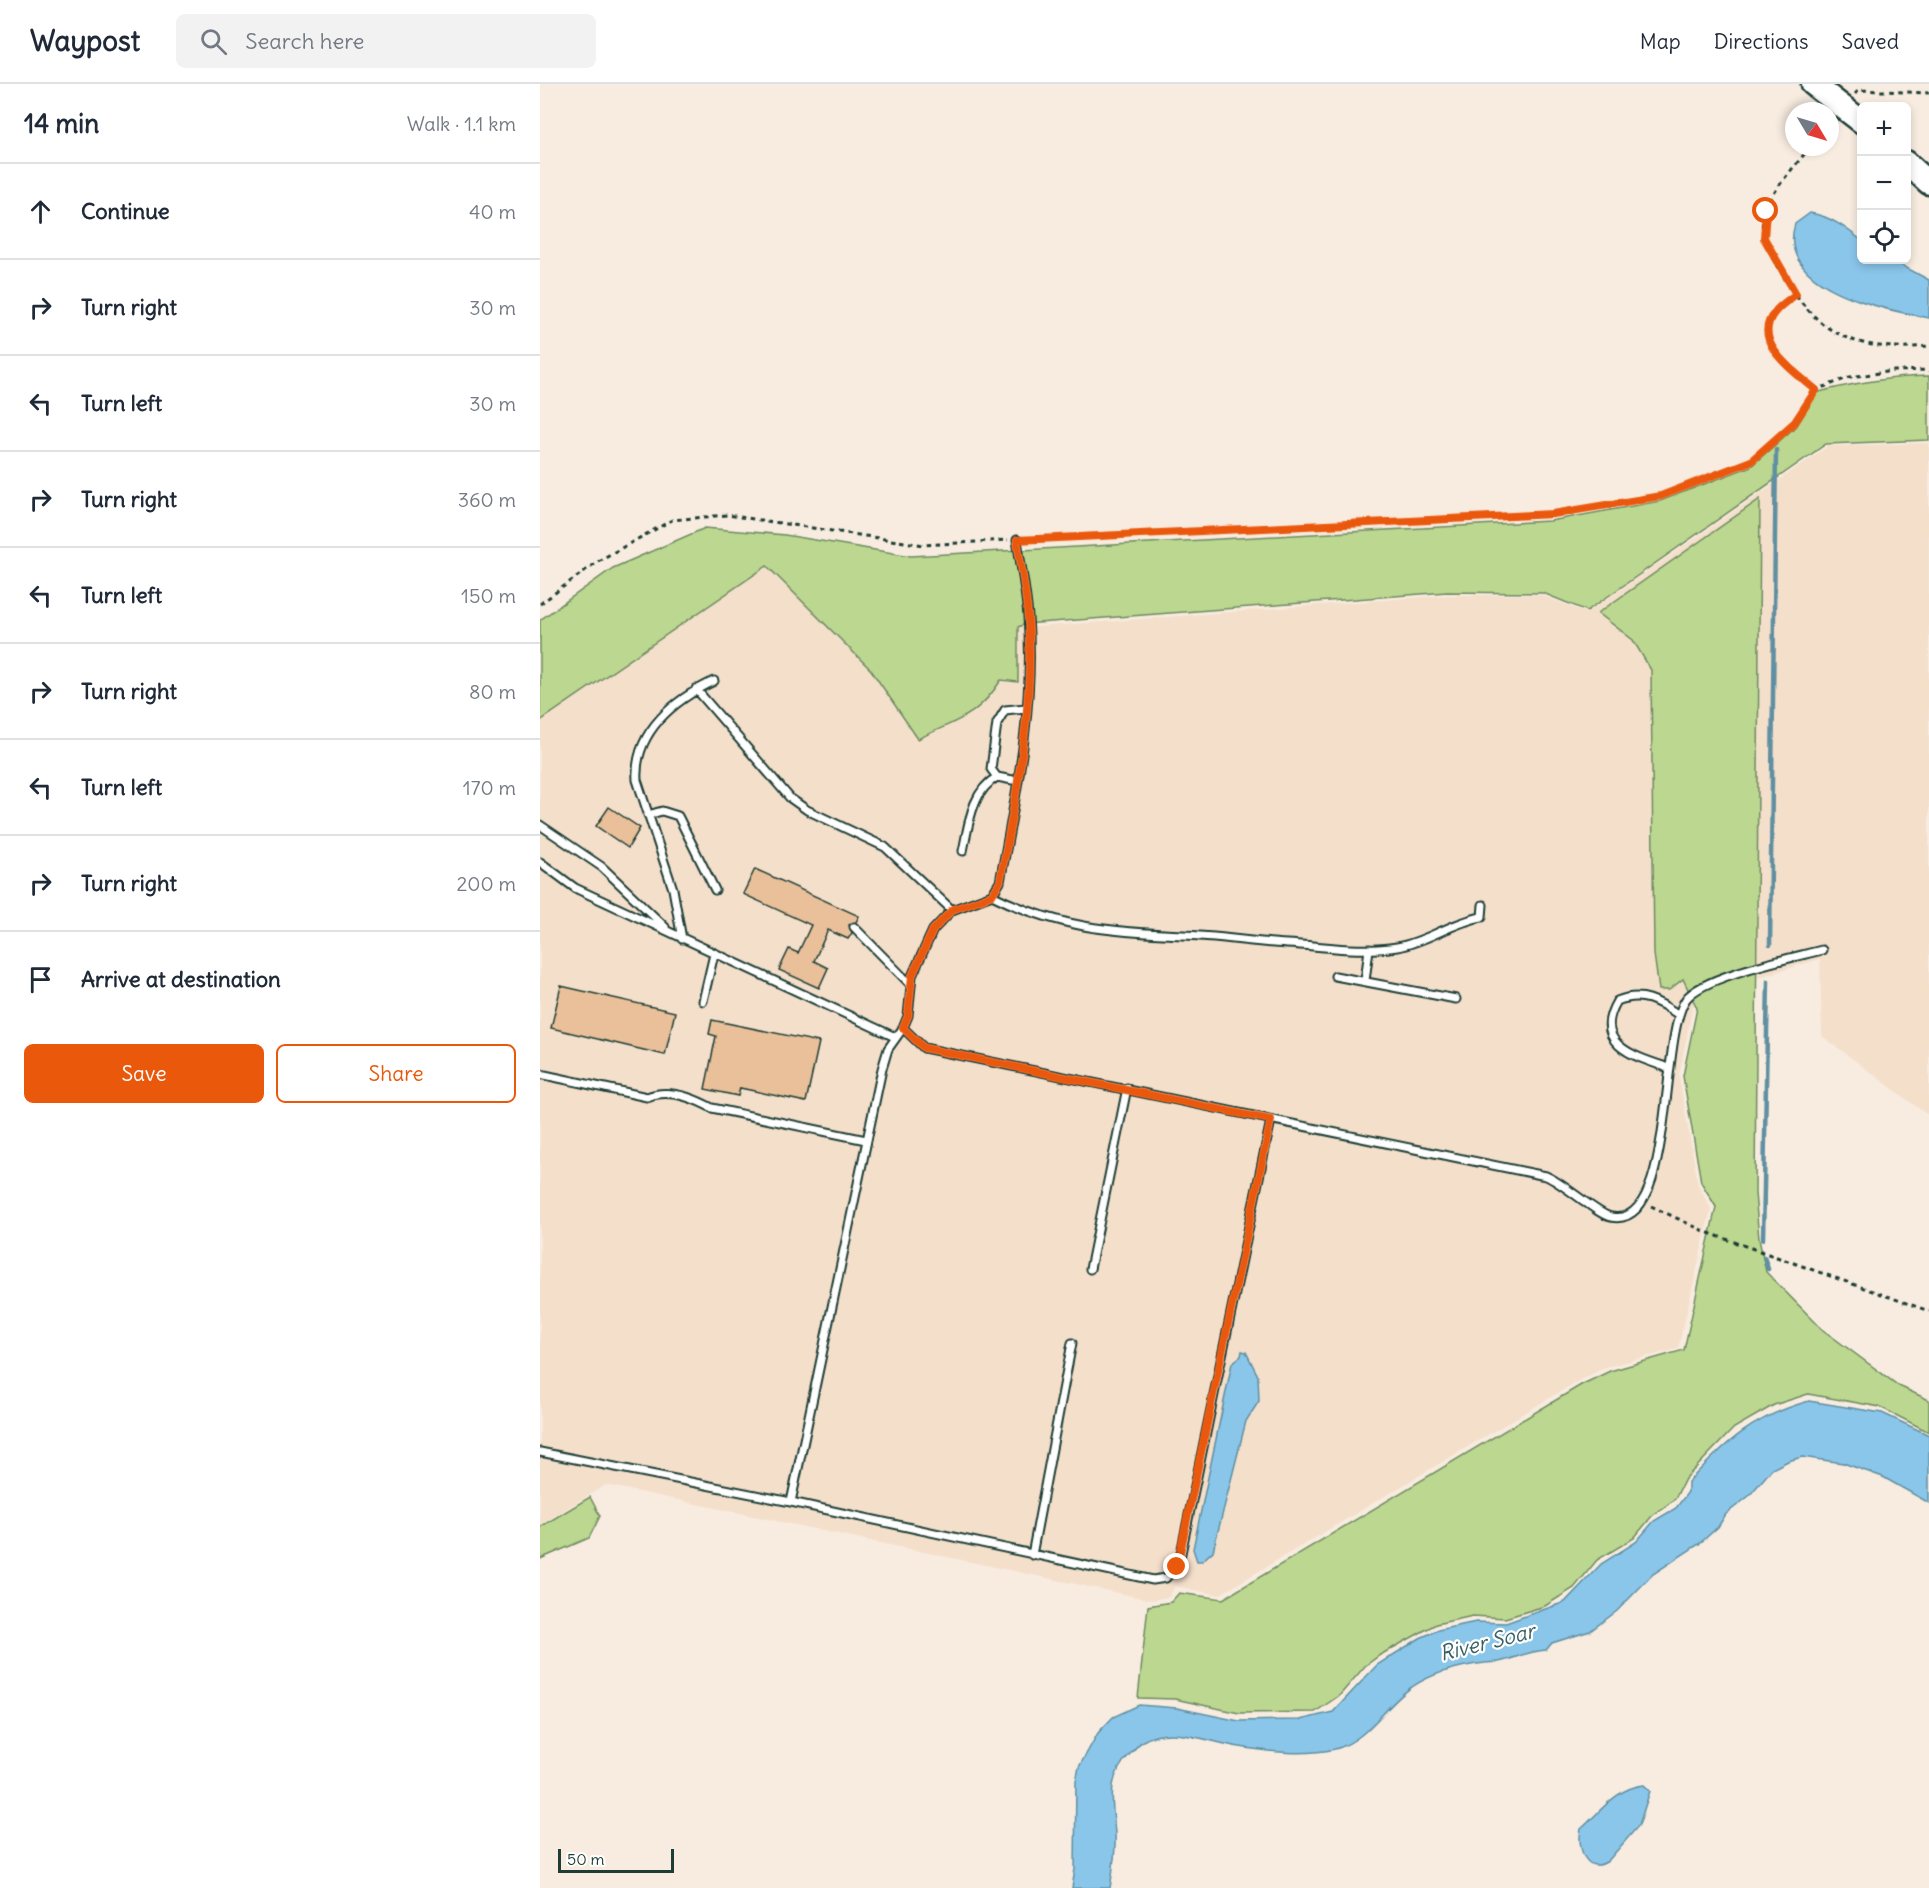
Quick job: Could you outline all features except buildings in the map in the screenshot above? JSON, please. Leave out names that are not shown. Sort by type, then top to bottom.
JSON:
[{"type":"highway","points":[[1813,84],[1857,118]]},
{"type":"highway","points":[[1911,167],[1929,183]]},
{"type":"lane","points":[[791,1502],[882,1069],[895,1037],[903,1028],[908,1016],[910,984],[928,939],[952,910],[992,895],[1000,882],[1018,781],[1026,708],[1028,619],[1017,540]]},
{"type":"lane","points":[[682,939],[673,889],[637,780],[639,751],[654,725],[696,690],[714,681]]},
{"type":"lane","points":[[696,690],[790,798],[807,810],[885,848],[952,910]]},
{"type":"lane","points":[[997,777],[991,769],[997,723],[1005,710],[1026,708]]},
{"type":"lane","points":[[963,851],[976,798],[984,784],[997,777],[1018,781]]},
{"type":"lane","points":[[648,814],[662,811],[678,816],[715,890]]},
{"type":"lane","points":[[540,825],[602,867],[669,931]]},
{"type":"lane","points":[[540,862],[574,888],[895,1037]]},
{"type":"lane","points":[[992,895],[1023,910],[1066,924],[1147,935],[1369,949],[1398,947],[1467,919],[1482,917],[1483,905]]},
{"type":"lane","points":[[854,927],[910,984]]},
{"type":"lane","points":[[1365,981],[1369,949]]},
{"type":"lane","points":[[903,1028],[924,1048],[1546,1176],[1571,1189],[1609,1217],[1628,1216],[1644,1202],[1656,1176],[1669,1068],[1679,1015],[1686,999],[1710,981],[1822,950]]},
{"type":"lane","points":[[703,1001],[714,954]]},
{"type":"lane","points":[[1335,976],[1456,999]]},
{"type":"lane","points":[[1669,1068],[1624,1050],[1613,1040],[1608,1020],[1617,1001],[1630,995],[1643,995],[1679,1015]]},
{"type":"lane","points":[[540,1074],[647,1097],[660,1092],[696,1099],[712,1108],[866,1140]]},
{"type":"lane","points":[[1090,1269],[1127,1088]]},
{"type":"lane","points":[[540,1452],[791,1502],[1158,1581],[1171,1575],[1179,1563],[1271,1120]]},
{"type":"lane","points":[[1032,1555],[1072,1343]]},
{"type":"path","points":[[1844,107],[1859,90],[1929,93]]},
{"type":"path","points":[[1803,156],[1771,199],[1763,221],[1764,238],[1768,247],[1796,294],[1824,325],[1851,341],[1888,348],[1929,346]]},
{"type":"path","points":[[1796,294],[1774,313],[1768,324],[1767,333],[1777,355],[1816,390]]},
{"type":"path","points":[[540,604],[598,561],[672,520],[727,515],[924,545],[1553,514],[1661,496],[1751,461],[1795,422],[1816,390],[1850,377],[1894,371],[1929,370]]},
{"type":"path","points":[[1644,1202],[1706,1232],[1929,1311]]},
{"type":"shaded area","points":[[1929,443],[1929,1116],[1822,1036],[1820,959],[1704,994],[1693,1006],[1679,1076],[1698,1184],[1711,1209],[1678,1349],[1606,1367],[1580,1380],[1219,1595],[1175,1586],[1169,1597],[1151,1600],[606,1485],[540,1525],[540,721],[767,565],[1020,593],[1022,628],[1449,595],[1542,595],[1587,613],[1828,446]]},
{"type":"green space","points":[[1929,376],[1929,440],[1826,444],[1587,611],[1543,593],[1447,592],[1025,624],[1018,627],[1018,682],[1001,680],[983,703],[965,717],[918,739],[871,670],[767,566],[540,721],[540,620],[613,568],[705,528],[785,535],[911,556],[1550,521],[1660,501],[1751,466],[1797,425],[1815,393],[1871,381]]},
{"type":"green space","points":[[1760,499],[1755,1193],[1759,1239],[1766,1272],[1823,1330],[1899,1386],[1929,1400],[1929,1432],[1880,1407],[1808,1394],[1774,1405],[1734,1428],[1685,1479],[1675,1499],[1652,1516],[1634,1538],[1597,1560],[1574,1588],[1545,1606],[1505,1618],[1473,1616],[1436,1624],[1380,1655],[1365,1666],[1340,1695],[1315,1712],[1239,1713],[1175,1699],[1138,1698],[1148,1606],[1171,1602],[1179,1593],[1223,1599],[1581,1385],[1610,1371],[1684,1350],[1716,1207],[1701,1182],[1683,1076],[1697,1008],[1683,979],[1669,990],[1659,990],[1654,954],[1651,670],[1633,640],[1598,613]]},
{"type":"green space","points":[[590,1497],[600,1516],[589,1538],[540,1559],[540,1527]]},
{"type":"water","points":[[1810,213],[1831,220],[1857,237],[1857,264],[1899,264],[1929,280],[1929,318],[1863,302],[1818,280],[1802,265],[1793,246],[1795,224]]},
{"type":"water","points":[[1242,1351],[1246,1352],[1258,1376],[1259,1401],[1246,1421],[1213,1551],[1202,1561],[1197,1561],[1193,1549],[1232,1363],[1241,1356]]},
{"type":"water","name":"River Soar","points":[[1809,1401],[1882,1413],[1929,1435],[1929,1503],[1883,1477],[1843,1463],[1802,1457],[1788,1461],[1772,1469],[1749,1496],[1726,1514],[1718,1527],[1699,1544],[1653,1574],[1617,1611],[1590,1631],[1552,1643],[1546,1650],[1501,1662],[1456,1668],[1428,1678],[1403,1694],[1367,1730],[1346,1745],[1323,1751],[1276,1752],[1228,1745],[1179,1734],[1154,1736],[1138,1745],[1122,1763],[1114,1782],[1112,1801],[1115,1848],[1110,1888],[1072,1888],[1075,1869],[1076,1781],[1079,1767],[1098,1733],[1113,1717],[1139,1705],[1177,1708],[1239,1721],[1300,1720],[1333,1712],[1377,1665],[1420,1638],[1438,1630],[1476,1622],[1506,1623],[1565,1602],[1601,1564],[1636,1542],[1654,1521],[1676,1508],[1688,1492],[1688,1482],[1742,1432],[1789,1407]]},
{"type":"water","points":[[1644,1785],[1650,1791],[1639,1825],[1608,1861],[1600,1865],[1588,1862],[1580,1843],[1581,1829],[1617,1795]]},
{"type":"waterway","points":[[1770,945],[1776,450]]},
{"type":"waterway","points":[[1763,1239],[1768,981]]},
{"type":"waterway","points":[[1764,1257],[1768,1269]]},
{"type":"route","points":[[1177,1567],[1271,1120],[1127,1088],[924,1048],[918,1045],[903,1028],[908,1016],[912,976],[933,930],[952,910],[992,895],[1000,882],[1019,777],[1026,708],[1028,619],[1017,540],[1553,514],[1661,496],[1751,461],[1795,422],[1816,390],[1777,355],[1769,341],[1767,329],[1774,313],[1796,294],[1764,238],[1763,221],[1766,211]]}]
